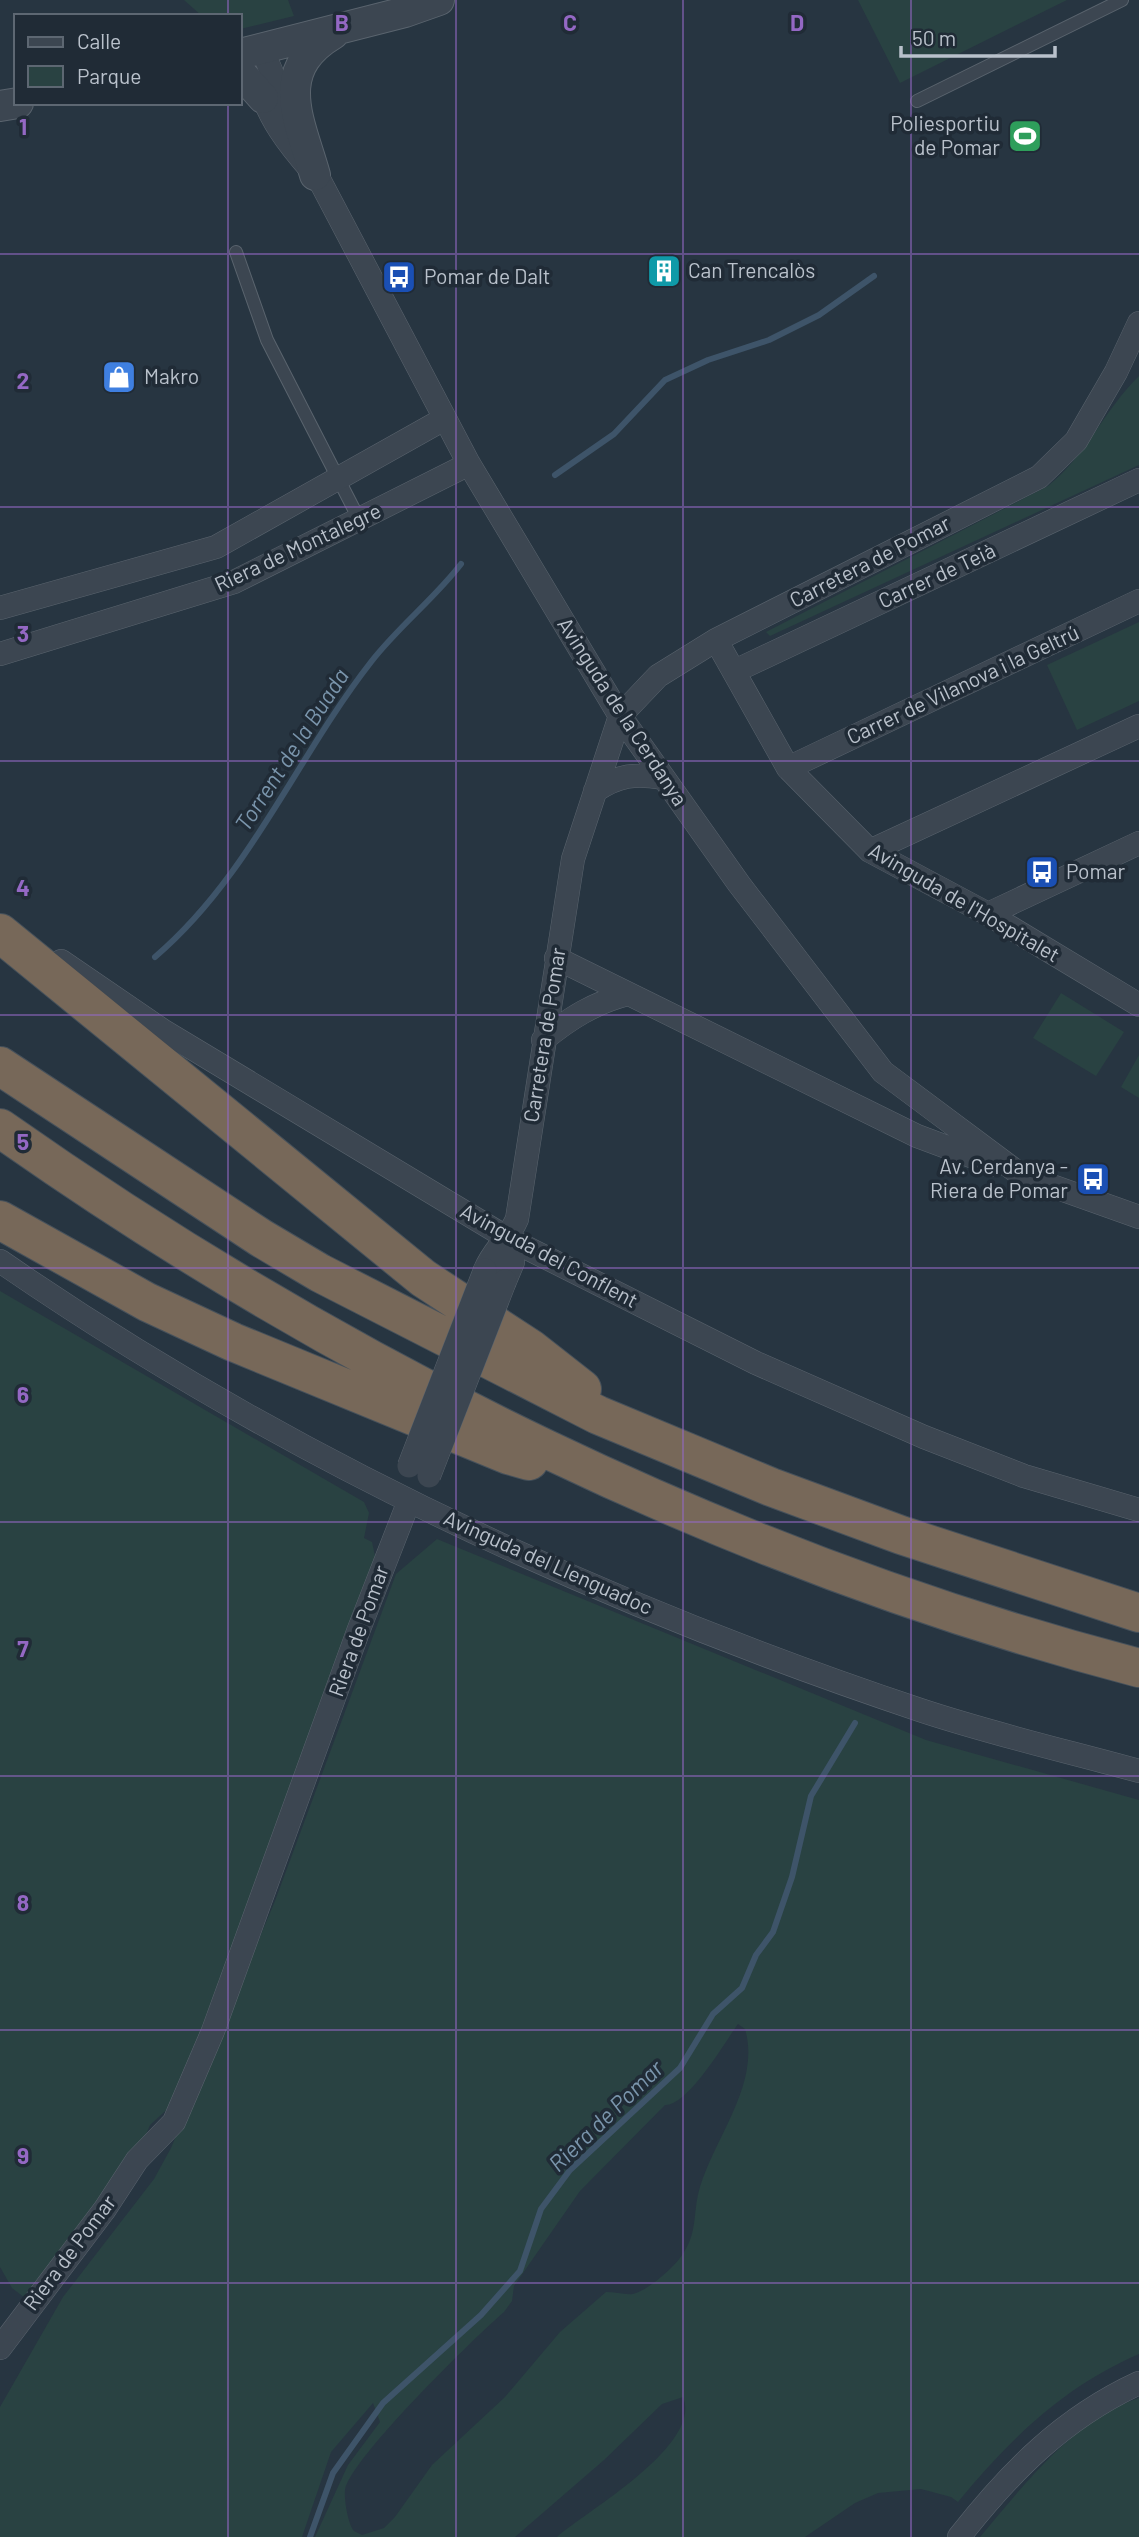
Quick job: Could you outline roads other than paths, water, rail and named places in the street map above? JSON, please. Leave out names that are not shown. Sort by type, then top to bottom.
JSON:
[{"type":"highway","points":[[0,933],[423,1279],[531,1349],[632,1430]]},
{"type":"highway","points":[[0,1066],[261,1238],[320,1273],[632,1430],[771,1487],[901,1535],[1139,1613]]},
{"type":"highway","points":[[0,1128],[64,1172],[292,1317],[617,1481],[803,1560],[1078,1652],[1139,1668]]},
{"type":"highway","points":[[0,1220],[147,1302],[233,1342],[508,1455],[617,1481]]},
{"type":"street","points":[[245,46],[380,0]]},
{"type":"street","points":[[245,46],[359,12],[387,0]]},
{"type":"street","points":[[245,46],[346,27],[439,0]]},
{"type":"street","points":[[315,176],[297,114],[294,97],[296,73],[311,51],[346,27]]},
{"type":"street","name":"Avinguda de la Cerdanya","points":[[245,46],[257,70],[263,98],[290,146],[315,176]]},
{"type":"street","name":"Avinguda de la Cerdanya","points":[[245,46],[469,464],[620,716],[739,884],[883,1072],[1021,1175]]},
{"type":"street","points":[[242,74],[263,98]]},
{"type":"street","name":"Carretera de Pomar","points":[[408,1500],[495,1275],[493,1252],[509,1238],[517,1219],[573,859],[620,716],[658,677],[716,640],[1039,477],[1076,441],[1116,372],[1139,323]]},
{"type":"street","points":[[1116,372],[1139,361]]},
{"type":"street","name":"Riera de Montalegre","points":[[0,608],[216,547],[444,419]]},
{"type":"street","name":"Riera de Montalegre","points":[[0,654],[234,582],[469,464]]},
{"type":"street","name":"Carrer de Teià","points":[[735,671],[1139,480]]},
{"type":"street","name":"Carrer de Vilanova i la Geltrú","points":[[788,768],[1139,601]]},
{"type":"street","name":"Avinguda de l'Hospitalet","points":[[716,640],[788,768],[870,852],[988,914],[1139,1005]]},
{"type":"street","points":[[870,852],[1139,726]]},
{"type":"street","points":[[595,791],[621,776],[663,778]]},
{"type":"street","points":[[988,914],[1139,843]]},
{"type":"street","name":"Avinguda del Conflent","points":[[0,919],[162,1030],[509,1238],[756,1363],[923,1437],[1024,1476],[1139,1510]]},
{"type":"street","name":"Avinguda de la Cerdanya","points":[[556,958],[917,1136],[1139,1217]]},
{"type":"street","points":[[543,1040],[574,1015],[602,1001],[628,994]]},
{"type":"street","name":"Avinguda del Llenguadoc","points":[[0,1261],[208,1393],[408,1500],[649,1610],[909,1706],[1139,1770]]},
{"type":"street","name":"Riera de Pomar","points":[[0,2348],[104,2209],[137,2160],[174,2122],[213,2031],[408,1500]]},
{"type":"street","points":[[959,2537],[1017,2468],[1045,2442],[1089,2408],[1139,2382]]},
{"type":"lane","points":[[917,101],[1122,0]]},
{"type":"lane","points":[[236,252],[267,340],[360,521]]},
{"type":"waterway","name":"Torrent de la Buada","points":[[555,475],[614,434],[665,380],[708,360],[769,340],[819,315],[874,276]]},
{"type":"waterway","name":"Torrent de la Buada","points":[[155,957],[218,891],[371,662],[461,564]]},
{"type":"waterway","name":"Riera de Pomar","points":[[310,2537],[333,2473],[383,2403],[481,2315],[520,2271],[541,2209],[570,2170],[680,2068],[713,2014],[742,1988],[756,1955],[773,1932],[792,1877],[811,1796],[855,1723]]},
{"type":"place","name":"Poliesportiu de Pomar","points":[[1025,136]]},
{"type":"place","name":"Can Trencalòs","points":[[664,271]]},
{"type":"place","name":"Pomar de Dalt","points":[[399,277]]},
{"type":"place","name":"Makro","points":[[119,377]]},
{"type":"place","name":"Pomar","points":[[1042,872]]},
{"type":"place","name":"Av. Cerdanya - Riera de Pomar","points":[[1093,1179]]}]
